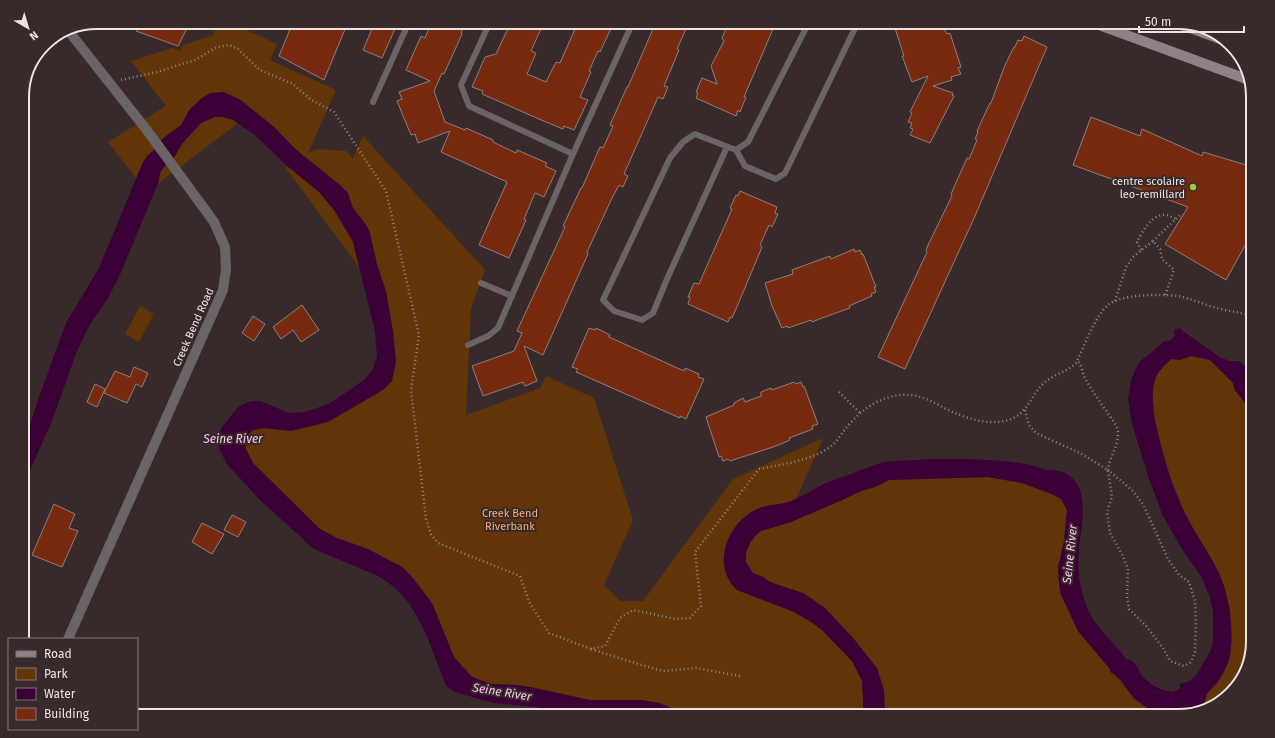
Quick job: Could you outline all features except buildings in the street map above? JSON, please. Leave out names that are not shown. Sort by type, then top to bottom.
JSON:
[{"type":"main road","points":[[1110,29],[1244,78]]},
{"type":"street","name":"Creek Bend Road","points":[[68,638],[223,290],[226,269],[225,246],[214,222],[146,128],[71,34]]},
{"type":"lane","points":[[373,102],[406,29]]},
{"type":"lane","points":[[487,29],[461,85],[469,106],[573,154]]},
{"type":"lane","points":[[468,345],[488,336],[498,328],[573,154],[630,29]]},
{"type":"lane","points":[[736,150],[748,142],[805,29]]},
{"type":"lane","points":[[727,147],[653,313],[642,320],[614,311],[603,300],[670,158],[683,142],[695,134],[736,150],[745,166],[776,179],[785,173],[855,29]]},
{"type":"lane","points":[[481,283],[512,296]]},
{"type":"path","points":[[111,85],[117,80],[157,72],[195,60],[217,47],[230,45],[238,49],[260,70],[292,84],[310,99],[334,112],[386,191],[414,312],[419,335],[411,390],[426,519],[431,534],[438,543],[520,576],[530,604],[549,633],[591,649],[663,671],[696,668],[740,676]]},
{"type":"path","points":[[1141,250],[1137,242],[1142,232],[1155,217],[1166,215],[1176,219]]},
{"type":"path","points":[[1115,301],[1126,267],[1133,257],[1153,241],[1180,215]]},
{"type":"path","points":[[1153,241],[1160,249],[1162,259],[1174,270],[1164,296]]},
{"type":"path","points":[[591,649],[604,646],[620,618],[633,610],[676,619],[690,618],[701,606],[695,552],[759,469],[815,456],[832,446],[846,428],[866,408],[887,398],[908,394],[928,400],[955,414],[975,420],[994,423],[1012,419],[1025,410],[1045,382],[1070,369],[1078,361],[1102,310],[1115,301],[1145,295],[1178,296],[1222,310],[1246,314]]},
{"type":"path","points":[[1025,410],[1029,425],[1036,433],[1080,454],[1108,470],[1133,491],[1143,504],[1168,559],[1179,575],[1189,582],[1195,601],[1195,652],[1192,662],[1184,666],[1170,661],[1163,648],[1146,626],[1129,609],[1127,596],[1128,569],[1123,556],[1110,533],[1107,512],[1112,497],[1108,470],[1109,461],[1116,446],[1119,433],[1115,424],[1085,377],[1082,366],[1078,361]]},
{"type":"path","points":[[839,392],[860,413]]},
{"type":"green space","name":"Creek Bend Riverbank","points":[[216,29],[244,29],[277,44],[270,60],[336,90],[308,153],[316,149],[346,151],[353,158],[363,136],[485,270],[471,308],[466,415],[540,388],[546,376],[594,398],[633,520],[604,585],[620,601],[643,601],[733,479],[823,438],[796,499],[784,504],[760,508],[723,560],[725,570],[731,584],[794,612],[811,622],[822,630],[852,661],[862,681],[863,709],[673,709],[659,703],[641,700],[590,700],[517,685],[491,684],[472,677],[454,657],[432,603],[412,577],[402,567],[368,549],[337,538],[320,529],[253,463],[246,449],[247,436],[253,430],[264,428],[291,431],[383,390],[389,308],[285,167],[303,156],[274,127],[241,100],[246,117],[147,192],[108,142],[166,106],[131,61],[172,48],[180,51],[183,45],[213,35]]},
{"type":"green space","points":[[140,306],[154,314],[139,342],[125,334]]},
{"type":"green space","points":[[1191,356],[1210,360],[1233,383],[1235,390],[1246,405],[1246,641],[1244,659],[1237,675],[1226,689],[1212,700],[1203,704],[1206,695],[1217,682],[1230,657],[1230,608],[1186,516],[1170,476],[1154,419],[1152,400],[1157,373],[1171,359],[1180,360]]},
{"type":"green space","points":[[988,477],[1022,483],[1061,499],[1067,510],[1064,541],[1058,568],[1061,595],[1078,631],[1134,698],[1152,709],[885,709],[885,704],[825,608],[803,593],[770,582],[753,573],[746,562],[746,553],[750,543],[761,531],[791,522],[889,480]]},
{"type":"water","name":"Seine River","points":[[224,92],[241,100],[274,127],[294,148],[348,193],[353,208],[367,226],[370,233],[377,264],[386,291],[393,331],[396,361],[392,381],[383,390],[328,422],[291,431],[264,428],[253,430],[247,436],[246,449],[253,463],[320,529],[337,538],[368,549],[402,567],[412,577],[432,603],[454,657],[472,677],[491,684],[517,685],[590,700],[641,700],[659,703],[673,709],[544,709],[493,703],[455,692],[447,687],[427,637],[413,609],[392,585],[378,576],[314,549],[260,500],[227,464],[220,451],[218,434],[238,407],[251,401],[260,401],[289,413],[305,412],[326,405],[364,380],[373,369],[377,356],[375,332],[353,242],[334,210],[319,192],[287,166],[255,135],[233,120],[223,117],[215,117],[201,123],[182,144],[175,156],[160,173],[159,181],[119,277],[107,300],[90,324],[77,351],[52,421],[29,472],[29,428],[66,323],[99,268],[143,162],[162,139],[181,125],[190,109],[210,93]]},
{"type":"water","name":"Seine River","points":[[1180,328],[1220,357],[1229,361],[1238,361],[1246,367],[1246,405],[1235,390],[1233,383],[1210,360],[1191,356],[1180,360],[1171,359],[1158,373],[1154,383],[1153,397],[1157,432],[1168,470],[1187,517],[1221,578],[1227,596],[1231,618],[1232,640],[1228,662],[1221,677],[1206,696],[1204,704],[1196,707],[1178,709],[1150,709],[1136,700],[1117,676],[1110,672],[1110,669],[1078,631],[1061,595],[1058,568],[1064,541],[1067,510],[1061,499],[1022,483],[988,477],[889,480],[791,522],[761,531],[750,543],[746,553],[746,562],[753,573],[770,582],[803,593],[825,608],[854,639],[877,668],[884,690],[885,709],[863,709],[862,681],[852,661],[822,630],[794,612],[737,590],[729,580],[725,568],[724,556],[726,544],[731,533],[748,514],[759,508],[791,501],[826,483],[879,463],[935,459],[981,460],[1026,464],[1047,470],[1061,471],[1073,479],[1079,487],[1082,497],[1083,518],[1079,548],[1079,576],[1083,597],[1095,622],[1126,659],[1135,663],[1146,680],[1161,689],[1174,692],[1180,688],[1180,684],[1190,681],[1196,675],[1210,652],[1213,643],[1213,610],[1202,578],[1182,549],[1162,514],[1148,476],[1133,427],[1128,398],[1131,380],[1139,362],[1163,342],[1171,340],[1175,335],[1174,330]]},
{"type":"place","name":"centre scolaire leo-remillard","points":[[1193,187]]}]
